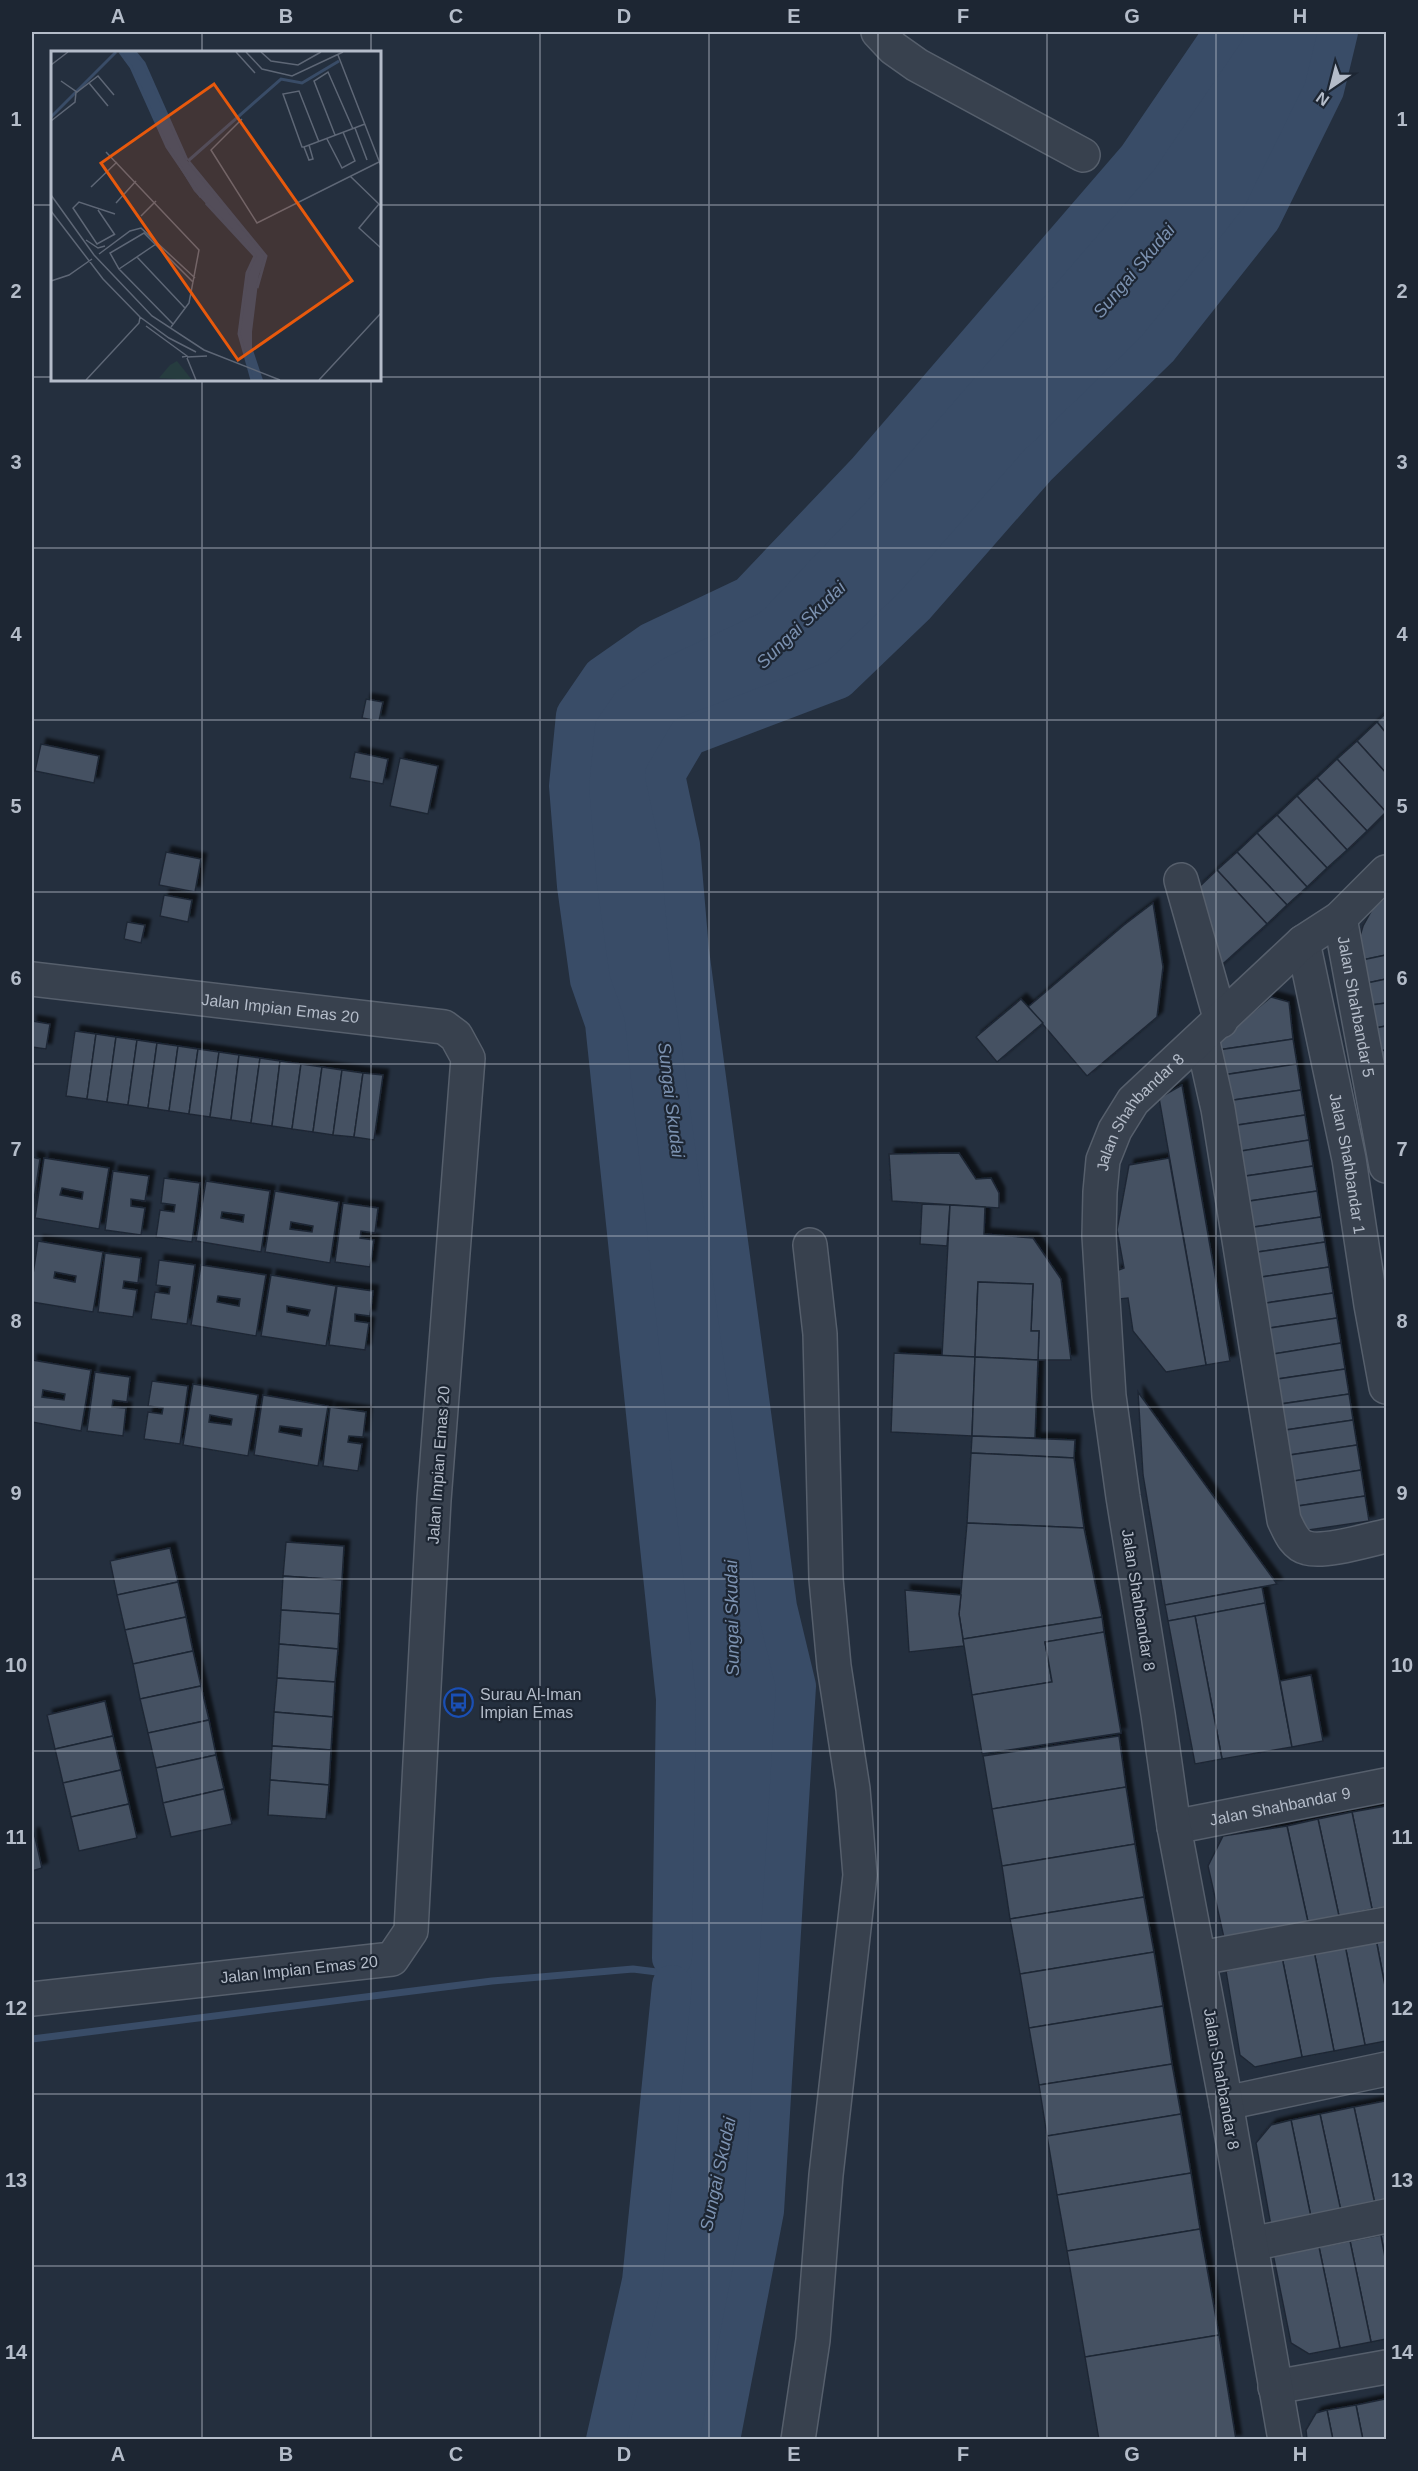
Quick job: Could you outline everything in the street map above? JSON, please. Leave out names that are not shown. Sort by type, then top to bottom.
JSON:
[{"type":"street","points":[[878,32],[893,48],[917,65],[1083,155]]},
{"type":"street","name":"Jalan Shahbandar 8","points":[[1285,2439],[1200,1958],[1174,1827],[1122,1497],[1110,1396],[1099,1247],[1100,1192],[1103,1160],[1115,1130],[1133,1101],[1212,1030],[1303,942],[1340,918],[1386,872]]},
{"type":"street","points":[[1182,880],[1212,1030],[1218,1109],[1284,1520],[1293,1538],[1307,1548],[1338,1547],[1386,1536]]},
{"type":"street","name":"Jalan Shahbandar 5","points":[[1340,918],[1386,1158]]},
{"type":"street","name":"Jalan Shahbandar 1","points":[[1303,942],[1349,1159],[1386,1387]]},
{"type":"street","name":"Jalan Impian Emas 20","points":[[32,979],[444,1027],[456,1036],[468,1058],[434,1500],[411,1931],[392,1959],[32,2000]]},
{"type":"street","points":[[1349,1159],[1386,1158]]},
{"type":"street","points":[[798,2439],[813,2340],[826,2175],[860,1875],[853,1789],[834,1666],[826,1579],[820,1334],[810,1245]]},
{"type":"street","name":"Jalan Shahbandar 9","points":[[1174,1827],[1386,1785]]},
{"type":"street","points":[[1200,1958],[1386,1924]]},
{"type":"street","points":[[1226,2103],[1386,2069]]},
{"type":"street","points":[[1251,2244],[1386,2216]]},
{"type":"street","points":[[1275,2387],[1386,2367]]},
{"type":"water","name":"Sungai Skudai","points":[[1224,32],[1338,32],[1324,90],[1261,218],[1158,348],[1036,467],[915,605],[838,679],[688,736],[665,775],[680,845],[689,951],[777,1607],[796,1686],[764,2211],[720,2439],[606,2439],[642,2281],[672,1985],[676,1699],[605,1023],[590,980],[577,886],[569,786],[576,715],[602,677],[652,642],[749,596],[867,472],[1138,158]]},
{"type":"building","points":[[366,699],[383,702],[379,721],[362,718]]},
{"type":"building","points":[[1386,713],[1386,733],[1377,722]]},
{"type":"building","points":[[1377,722],[1386,733],[1386,773],[1357,741]]},
{"type":"building","points":[[1357,741],[1386,773],[1386,812],[1337,759]]},
{"type":"building","points":[[41,744],[99,756],[94,783],[35,771]]},
{"type":"building","points":[[355,752],[388,759],[383,784],[350,778]]},
{"type":"building","points":[[400,758],[438,766],[428,814],[390,806]]},
{"type":"building","points":[[1337,759],[1386,812],[1367,831],[1317,778]]},
{"type":"building","points":[[1317,778],[1367,831],[1347,850],[1297,796]]},
{"type":"building","points":[[1297,796],[1347,850],[1327,868],[1277,815]]},
{"type":"building","points":[[1277,815],[1327,868],[1307,887],[1257,833]]},
{"type":"building","points":[[1257,833],[1307,887],[1287,905],[1237,852]]},
{"type":"building","points":[[166,852],[201,859],[195,892],[159,885]]},
{"type":"building","points":[[1237,852],[1287,905],[1267,924],[1217,870]]},
{"type":"building","points":[[1217,870],[1267,924],[1215,971],[1198,888]]},
{"type":"building","points":[[164,895],[192,900],[188,922],[160,916]]},
{"type":"building","points":[[1386,897],[1386,955],[1362,960],[1358,943],[1363,926],[1373,908]]},
{"type":"building","points":[[1153,903],[1163,967],[1157,1017],[1087,1076],[1028,1007]]},
{"type":"building","points":[[127,922],[145,925],[141,943],[124,939]]},
{"type":"building","points":[[1386,955],[1386,979],[1367,983],[1362,960]]},
{"type":"building","points":[[1386,979],[1386,1003],[1371,1005],[1367,983]]},
{"type":"building","points":[[1271,997],[1289,1002],[1293,1039],[1218,1050],[1217,1042]]},
{"type":"building","points":[[1021,999],[1043,1023],[997,1062],[976,1037]]},
{"type":"building","points":[[1386,1003],[1386,1026],[1375,1028],[1371,1005]]},
{"type":"building","points":[[32,1021],[50,1024],[46,1049],[32,1047]]},
{"type":"building","points":[[1386,1026],[1386,1050],[1380,1051],[1375,1028]]},
{"type":"building","points":[[75,1031],[96,1034],[87,1099],[66,1096]]},
{"type":"building","points":[[96,1034],[116,1037],[107,1102],[87,1099]]},
{"type":"building","points":[[116,1037],[137,1040],[128,1105],[107,1102]]},
{"type":"building","points":[[1293,1039],[1297,1064],[1223,1075],[1218,1050]]},
{"type":"building","points":[[137,1040],[157,1043],[148,1108],[128,1105]]},
{"type":"building","points":[[157,1043],[178,1046],[169,1111],[148,1108]]},
{"type":"building","points":[[178,1046],[198,1049],[189,1114],[169,1111]]},
{"type":"building","points":[[198,1049],[219,1052],[210,1117],[189,1114]]},
{"type":"building","points":[[1386,1050],[1386,1073],[1384,1074],[1380,1051]]},
{"type":"building","points":[[219,1052],[239,1055],[231,1120],[210,1117]]},
{"type":"building","points":[[239,1055],[260,1058],[251,1123],[231,1120]]},
{"type":"building","points":[[260,1058],[280,1061],[272,1126],[251,1123]]},
{"type":"building","points":[[280,1061],[301,1064],[292,1129],[272,1126]]},
{"type":"building","points":[[301,1064],[322,1067],[313,1132],[292,1129]]},
{"type":"building","points":[[1297,1064],[1301,1090],[1227,1101],[1223,1075]]},
{"type":"building","points":[[322,1067],[342,1070],[333,1135],[313,1132]]},
{"type":"building","points":[[342,1070],[363,1073],[354,1137],[333,1135]]},
{"type":"building","points":[[363,1073],[383,1075],[374,1140],[354,1137]]},
{"type":"building","points":[[1182,1085],[1230,1361],[1206,1365],[1159,1098]]},
{"type":"building","points":[[1301,1090],[1305,1115],[1231,1126],[1227,1101]]},
{"type":"building","points":[[1305,1115],[1309,1140],[1235,1152],[1231,1126]]},
{"type":"building","points":[[1309,1140],[1313,1166],[1239,1177],[1235,1152]]},
{"type":"building","points":[[959,1153],[976,1179],[991,1178],[999,1193],[999,1208],[892,1201],[889,1154]]},
{"type":"building","points":[[32,1157],[40,1159],[32,1213]]},
{"type":"building","points":[[44,1158],[109,1168],[99,1229],[35,1218]],"holes":[[[62,1188],[83,1192],[82,1199],[60,1195]]]},
{"type":"building","points":[[1169,1158],[1206,1365],[1166,1372],[1133,1331],[1128,1298],[1119,1299],[1116,1271],[1124,1268],[1117,1230],[1129,1165]]},
{"type":"building","points":[[1313,1166],[1317,1191],[1243,1202],[1239,1177]]},
{"type":"building","points":[[113,1171],[149,1176],[145,1201],[131,1199],[131,1206],[145,1208],[141,1235],[105,1230]]},
{"type":"building","points":[[164,1178],[200,1183],[192,1242],[156,1237],[160,1210],[174,1212],[175,1205],[161,1203]]},
{"type":"building","points":[[206,1181],[270,1191],[261,1252],[196,1241]],"holes":[[[222,1212],[244,1215],[243,1222],[221,1218]]]},
{"type":"building","points":[[275,1191],[339,1202],[330,1263],[265,1252]],"holes":[[[291,1222],[313,1226],[312,1232],[290,1229]]]},
{"type":"building","points":[[1317,1191],[1321,1217],[1247,1228],[1243,1202]]},
{"type":"building","points":[[343,1203],[378,1208],[375,1233],[361,1231],[360,1238],[374,1240],[370,1267],[335,1262]]},
{"type":"building","points":[[922,1204],[950,1205],[947,1246],[920,1244]]},
{"type":"building","points":[[950,1205],[985,1207],[984,1234],[1033,1238],[1061,1279],[1071,1360],[1038,1360],[1039,1331],[1031,1331],[1033,1284],[978,1282],[975,1357],[942,1356]]},
{"type":"building","points":[[1321,1217],[1325,1242],[1251,1253],[1247,1228]]},
{"type":"building","points":[[38,1241],[103,1252],[93,1312],[32,1302],[32,1281]],"holes":[[[55,1272],[76,1276],[75,1282],[54,1278]]]},
{"type":"building","points":[[1325,1242],[1329,1267],[1255,1278],[1251,1253]]},
{"type":"building","points":[[105,1253],[141,1258],[138,1283],[124,1281],[123,1288],[137,1290],[133,1317],[98,1312]]},
{"type":"building","points":[[159,1260],[195,1265],[187,1324],[151,1319],[155,1292],[169,1294],[170,1287],[156,1285]]},
{"type":"building","points":[[201,1265],[266,1275],[256,1336],[191,1325]],"holes":[[[218,1296],[240,1299],[239,1306],[217,1302]]]},
{"type":"building","points":[[1329,1267],[1333,1293],[1259,1304],[1255,1278]]},
{"type":"building","points":[[271,1275],[336,1286],[326,1346],[261,1336]],"holes":[[[287,1306],[310,1310],[308,1316],[287,1312]]]},
{"type":"building","points":[[978,1282],[1033,1284],[1031,1331],[1039,1331],[1038,1360],[975,1357]]},
{"type":"building","points":[[337,1286],[373,1291],[370,1316],[355,1314],[355,1321],[369,1323],[365,1350],[329,1345]]},
{"type":"building","points":[[1333,1293],[1337,1318],[1263,1329],[1259,1304]]},
{"type":"building","points":[[1337,1318],[1341,1343],[1267,1355],[1263,1329]]},
{"type":"building","points":[[1341,1343],[1345,1369],[1271,1380],[1267,1355]]},
{"type":"building","points":[[894,1353],[975,1357],[972,1436],[891,1432]]},
{"type":"building","points":[[975,1357],[1038,1360],[1035,1438],[972,1436]]},
{"type":"building","points":[[32,1360],[91,1370],[81,1431],[32,1422]],"holes":[[[43,1390],[65,1394],[64,1400],[42,1397]]]},
{"type":"building","points":[[1345,1369],[1349,1394],[1274,1405],[1271,1380]]},
{"type":"building","points":[[95,1372],[130,1377],[127,1402],[113,1400],[112,1407],[126,1408],[123,1436],[87,1431]]},
{"type":"building","points":[[152,1381],[188,1386],[180,1444],[144,1439],[148,1412],[162,1414],[163,1408],[148,1406]]},
{"type":"building","points":[[193,1384],[258,1395],[248,1456],[183,1445]],"holes":[[[210,1415],[232,1419],[231,1425],[209,1422]]]},
{"type":"building","points":[[1138,1392],[1277,1584],[1165,1605],[1143,1475]]},
{"type":"building","points":[[1349,1394],[1353,1420],[1279,1431],[1274,1405]]},
{"type":"building","points":[[263,1395],[328,1406],[318,1466],[254,1455]],"holes":[[[280,1426],[302,1429],[301,1436],[279,1432]]]},
{"type":"building","points":[[330,1407],[366,1412],[363,1437],[349,1436],[348,1442],[362,1444],[358,1471],[323,1466]]},
{"type":"building","points":[[1353,1420],[1357,1445],[1283,1456],[1279,1431]]},
{"type":"building","points":[[972,1436],[1075,1440],[1074,1458],[971,1453]]},
{"type":"building","points":[[1357,1445],[1361,1470],[1287,1482],[1283,1456]]},
{"type":"building","points":[[971,1453],[1074,1458],[1084,1528],[967,1523]]},
{"type":"building","points":[[1361,1470],[1365,1496],[1291,1507],[1287,1482]]},
{"type":"building","points":[[1365,1496],[1369,1521],[1295,1532],[1291,1507]]},
{"type":"building","points":[[967,1523],[1084,1528],[1102,1617],[963,1639],[959,1614]]},
{"type":"building","points":[[286,1542],[344,1546],[342,1580],[283,1576]]},
{"type":"building","points":[[170,1548],[178,1582],[117,1595],[110,1561]]},
{"type":"building","points":[[283,1576],[342,1580],[340,1614],[281,1610]]},
{"type":"building","points":[[178,1582],[186,1617],[125,1630],[117,1595]]},
{"type":"building","points":[[1262,1587],[1265,1603],[1168,1621],[1165,1605]]},
{"type":"building","points":[[905,1590],[961,1595],[959,1614],[964,1646],[909,1652]]},
{"type":"building","points":[[1265,1603],[1292,1747],[1222,1759],[1195,1616]]},
{"type":"building","points":[[281,1610],[340,1614],[338,1649],[279,1644]]},
{"type":"building","points":[[1195,1616],[1222,1759],[1195,1764],[1168,1621]]},
{"type":"building","points":[[186,1617],[193,1651],[133,1664],[125,1630]]},
{"type":"building","points":[[1102,1617],[1104,1632],[1045,1642],[1052,1682],[972,1695],[963,1639]]},
{"type":"building","points":[[1104,1632],[1121,1733],[982,1754],[972,1695],[1052,1682],[1045,1642]]},
{"type":"building","points":[[279,1644],[338,1649],[335,1682],[277,1678]]},
{"type":"building","points":[[193,1651],[201,1686],[140,1699],[133,1664]]},
{"type":"building","points":[[1311,1675],[1323,1741],[1292,1747],[1280,1681]]},
{"type":"building","points":[[277,1678],[335,1682],[333,1717],[274,1712]]},
{"type":"building","points":[[201,1686],[209,1720],[148,1733],[140,1699]]},
{"type":"building","points":[[105,1701],[113,1736],[55,1749],[47,1715]]},
{"type":"building","points":[[274,1712],[333,1717],[331,1750],[272,1746]]},
{"type":"building","points":[[209,1720],[216,1755],[156,1768],[148,1733]]},
{"type":"building","points":[[113,1736],[121,1770],[63,1783],[55,1749]]},
{"type":"building","points":[[1119,1736],[1126,1787],[992,1809],[983,1756]]},
{"type":"building","points":[[272,1746],[331,1750],[329,1785],[270,1780]]},
{"type":"building","points":[[216,1755],[224,1789],[163,1803],[156,1768]]},
{"type":"building","points":[[121,1770],[129,1804],[71,1817],[63,1783]]},
{"type":"building","points":[[270,1780],[329,1785],[326,1819],[268,1815]]},
{"type":"building","points":[[1126,1787],[1135,1844],[1002,1866],[992,1809]]},
{"type":"building","points":[[224,1789],[232,1824],[171,1837],[163,1803]]},
{"type":"building","points":[[129,1804],[137,1838],[79,1851],[71,1817]]},
{"type":"building","points":[[1386,1806],[1386,1907],[1372,1909],[1352,1812]]},
{"type":"building","points":[[1352,1812],[1372,1909],[1339,1916],[1318,1819]]},
{"type":"building","points":[[1318,1819],[1339,1916],[1308,1922],[1287,1826]]},
{"type":"building","points":[[1287,1826],[1308,1922],[1224,1938],[1208,1866],[1223,1836]]},
{"type":"building","points":[[34,1833],[42,1868],[32,1871],[32,1834]]},
{"type":"building","points":[[1135,1844],[1144,1897],[1010,1919],[1002,1866]]},
{"type":"building","points":[[1144,1897],[1154,1952],[1020,1974],[1010,1919]]},
{"type":"building","points":[[1386,1937],[1386,1991],[1376,1939]]},
{"type":"building","points":[[1376,1939],[1386,1991],[1386,2041],[1365,2045],[1345,1945]]},
{"type":"building","points":[[1345,1945],[1365,2045],[1334,2051],[1314,1951]]},
{"type":"building","points":[[1314,1951],[1334,2051],[1302,2057],[1282,1957]]},
{"type":"building","points":[[1154,1952],[1163,2006],[1029,2028],[1020,1974]]},
{"type":"building","points":[[1282,1957],[1302,2057],[1255,2067],[1240,2055],[1226,1971]]},
{"type":"building","points":[[1163,2006],[1172,2064],[1039,2085],[1029,2028]]},
{"type":"building","points":[[1172,2064],[1181,2114],[1047,2136],[1039,2085]]},
{"type":"building","points":[[1385,2101],[1386,2201],[1375,2204],[1354,2107]]},
{"type":"building","points":[[1354,2107],[1375,2204],[1341,2211],[1320,2114]]},
{"type":"building","points":[[1181,2114],[1191,2173],[1057,2195],[1047,2136]]},
{"type":"building","points":[[1320,2114],[1341,2211],[1311,2217],[1291,2120]]},
{"type":"building","points":[[1291,2120],[1311,2217],[1271,2226],[1256,2143],[1271,2125]]},
{"type":"building","points":[[1191,2173],[1200,2229],[1067,2251],[1057,2195]]},
{"type":"building","points":[[1200,2229],[1219,2335],[1085,2357],[1067,2251]]},
{"type":"building","points":[[1386,2234],[1386,2263],[1381,2235]]},
{"type":"building","points":[[1381,2235],[1386,2263],[1386,2339],[1371,2342],[1350,2241]]},
{"type":"building","points":[[1350,2241],[1371,2342],[1340,2348],[1319,2247]]},
{"type":"building","points":[[1319,2247],[1340,2348],[1309,2354],[1291,2343],[1273,2254]]},
{"type":"building","points":[[1219,2335],[1236,2440],[1099,2440],[1085,2357]]},
{"type":"building","points":[[1385,2399],[1386,2440],[1363,2440],[1356,2405]]},
{"type":"building","points":[[1356,2405],[1363,2440],[1333,2440],[1327,2410]]},
{"type":"building","points":[[1327,2410],[1333,2440],[1307,2440],[1306,2430],[1316,2413]]},
{"type":"waterway","points":[[672,1958],[676,1699],[605,1023],[590,980],[577,886],[569,786],[576,715],[602,677],[652,642],[749,596],[867,472],[1138,158],[1224,32]]},
{"type":"waterway","points":[[720,2440],[764,2211],[796,1686],[777,1607],[689,951],[680,845],[665,775],[688,736],[838,679],[915,605],[1036,467],[1158,348],[1261,218],[1324,90],[1338,32]]},
{"type":"waterway","points":[[32,2039],[492,1981],[633,1969],[681,1975]]},
{"type":"waterway","points":[[606,2440],[642,2281],[672,1985]]},
{"type":"place","name":"Surau Al-Iman Impian Emas","points":[[459,1703]]}]
